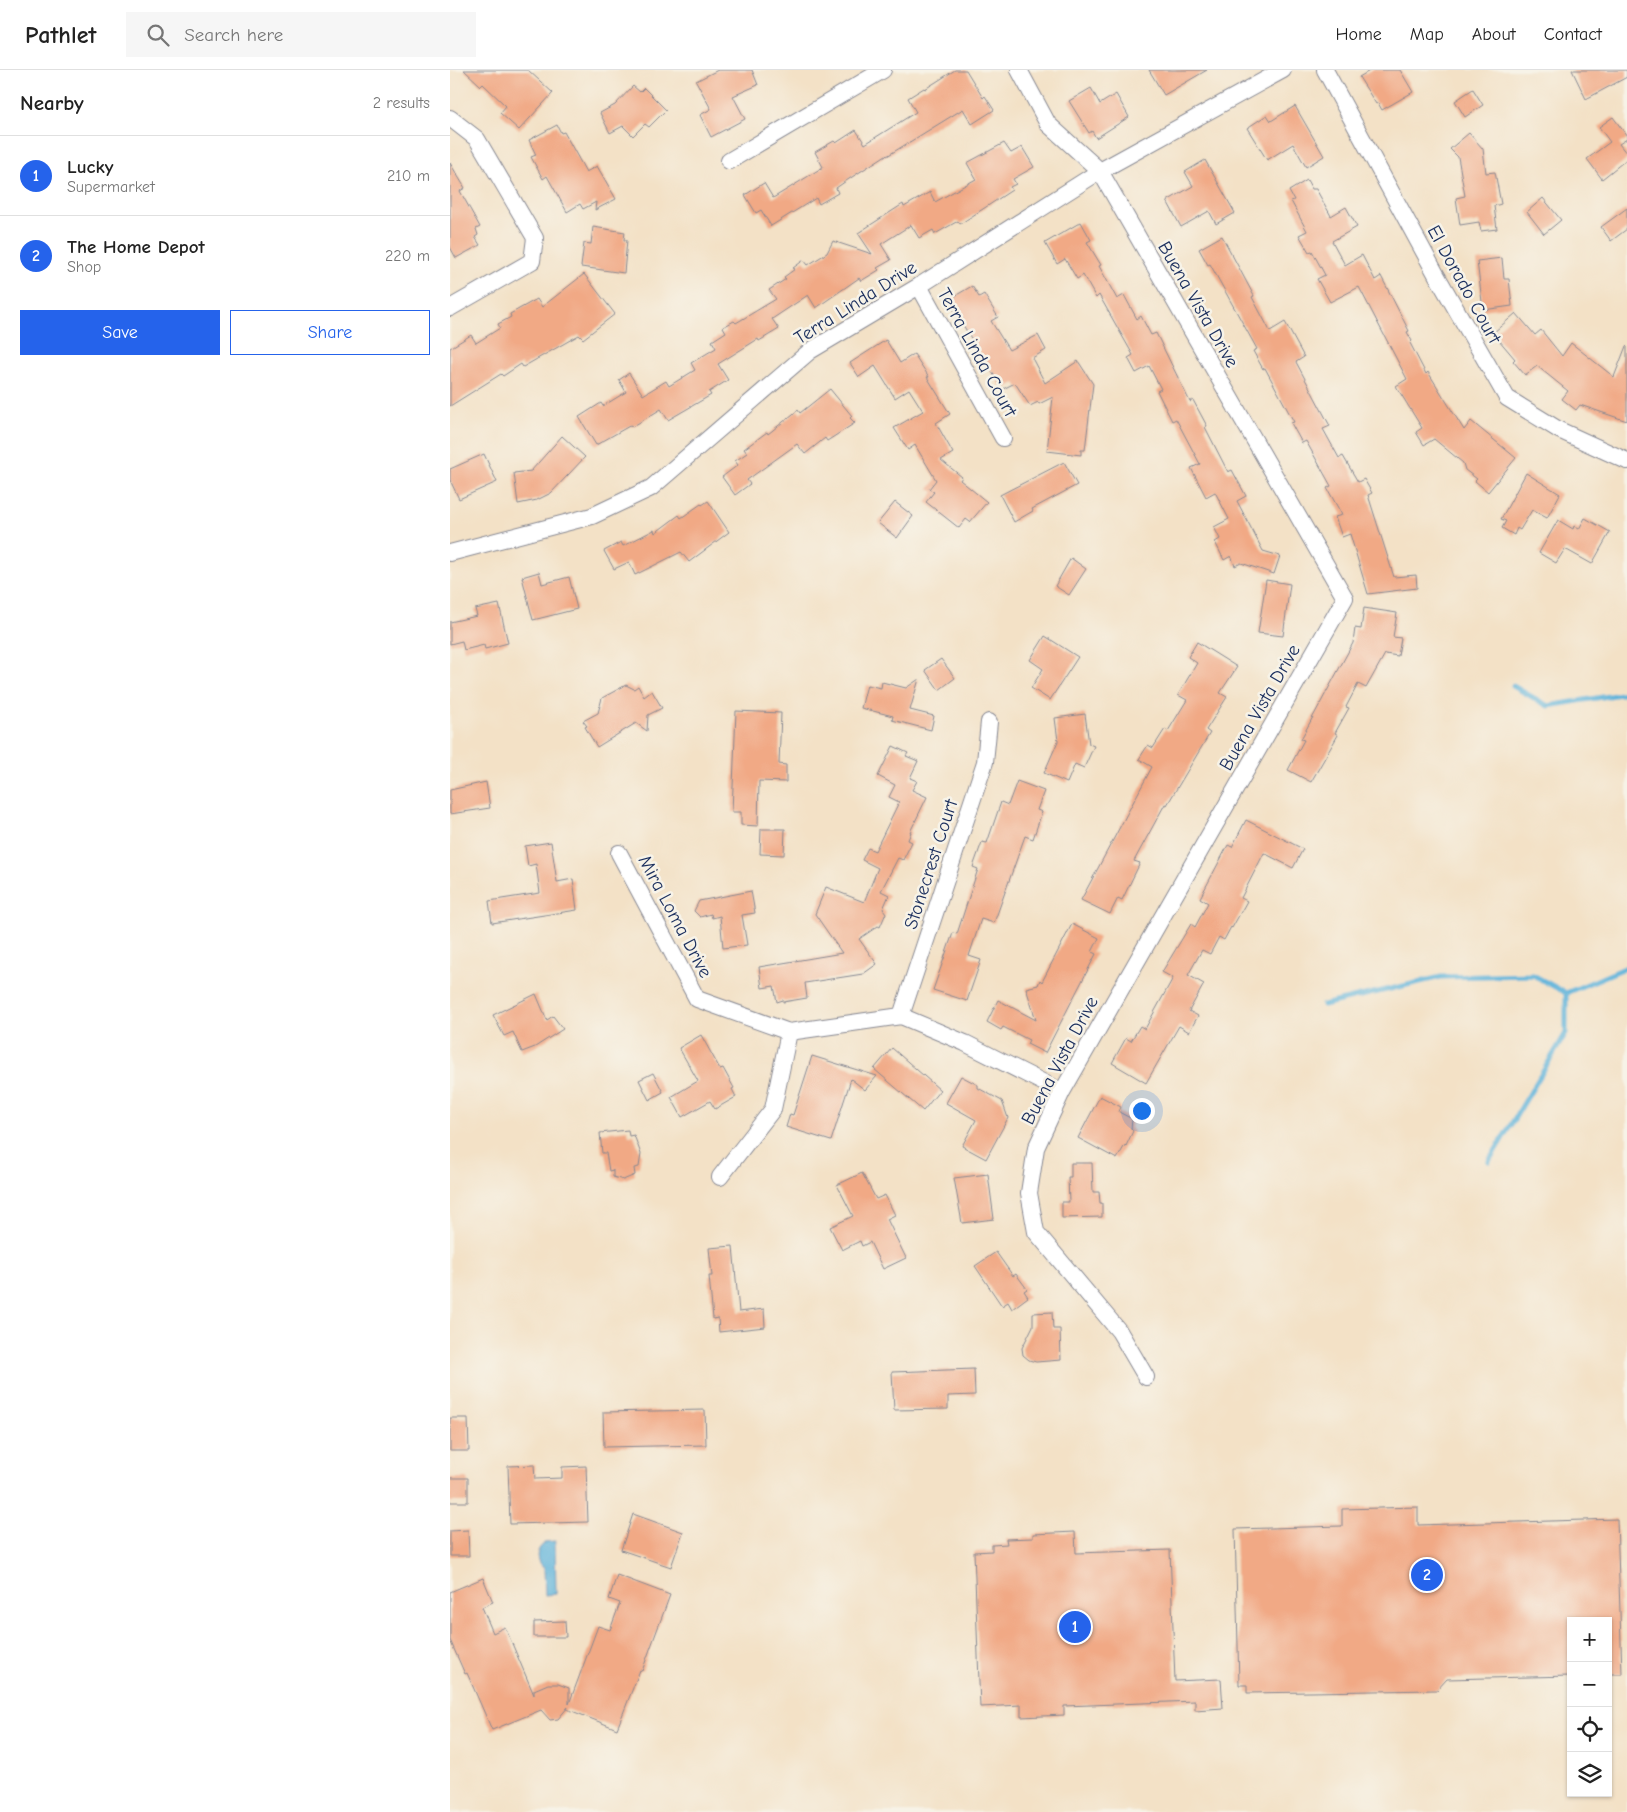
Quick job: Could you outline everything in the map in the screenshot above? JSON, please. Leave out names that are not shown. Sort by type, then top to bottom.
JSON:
[{"type":"street","points":[[729,162],[883,70]]},
{"type":"street","name":"Buena Vista Drive","points":[[1019,70],[1048,124],[1100,171],[1345,598],[1062,1092],[1036,1148],[1029,1192],[1036,1232],[1119,1332],[1146,1377]]},
{"type":"street","name":"Terra Linda Drive","points":[[450,552],[592,516],[651,488],[810,350],[918,286],[1100,171],[1283,70]]},
{"type":"street","name":"El Dorado Court","points":[[1325,70],[1437,276],[1508,398],[1559,430],[1627,461]]},
{"type":"street","points":[[450,118],[477,139],[536,238],[532,261],[450,308]]},
{"type":"street","name":"Terra Linda Court","points":[[918,286],[1002,438]]},
{"type":"street","name":"Stonecrest Court","points":[[900,1016],[985,762],[989,722]]},
{"type":"street","name":"Mira Loma Drive","points":[[620,853],[697,1000],[789,1032],[900,1016]]},
{"type":"street","points":[[900,1016],[965,1043],[1062,1092]]},
{"type":"street","points":[[720,1176],[773,1109],[789,1032]]},
{"type":"water","points":[[555,1541],[556,1594],[545,1595],[544,1568],[539,1563],[537,1556],[544,1542]]},
{"type":"building","points":[[464,70],[528,70],[553,93],[519,130],[500,113],[506,106],[483,84],[481,86]]},
{"type":"building","points":[[718,70],[752,70],[758,85],[733,96],[745,119],[711,137],[700,115],[711,109],[696,81]]},
{"type":"building","points":[[955,70],[966,70],[983,98],[985,96],[994,110],[972,124],[963,109],[849,179],[836,188],[838,193],[819,204],[816,198],[771,226],[761,210],[756,213],[745,195],[764,183],[773,198],[823,167],[815,152],[834,141],[836,143],[856,130],[865,144],[916,112],[908,98]]},
{"type":"building","points":[[1149,70],[1207,70],[1164,95]]},
{"type":"building","points":[[1371,70],[1400,70],[1413,92],[1382,110],[1359,77]]},
{"type":"building","points":[[1572,70],[1627,70],[1627,77],[1586,99]]},
{"type":"building","points":[[633,86],[640,92],[644,88],[666,110],[649,127],[645,124],[633,136],[623,126],[610,133],[600,113],[615,105]]},
{"type":"building","points":[[1091,88],[1100,104],[1116,94],[1129,117],[1096,138],[1092,131],[1089,133],[1069,101]]},
{"type":"building","points":[[1473,89],[1483,105],[1465,117],[1455,101]]},
{"type":"building","points":[[1295,106],[1324,156],[1306,167],[1293,144],[1267,160],[1247,128],[1267,115],[1271,121]]},
{"type":"building","points":[[1613,117],[1627,136],[1627,139],[1619,144],[1627,154],[1627,159],[1602,179],[1587,159],[1610,142],[1599,127]]},
{"type":"building","points":[[557,125],[561,133],[564,132],[586,172],[597,166],[616,199],[595,210],[596,202],[583,209],[580,204],[567,212],[547,176],[543,179],[531,157],[536,155],[529,140]]},
{"type":"building","points":[[1469,133],[1483,149],[1486,173],[1495,172],[1501,204],[1494,206],[1497,229],[1481,231],[1479,222],[1460,225],[1456,198],[1465,196],[1458,157],[1450,149]]},
{"type":"building","points":[[1004,143],[1011,153],[1022,147],[1034,167],[1013,179],[1016,184],[1010,187],[1012,190],[960,224],[958,221],[935,234],[933,230],[919,238],[911,225],[881,244],[891,260],[877,268],[879,270],[861,281],[859,278],[816,308],[808,295],[772,319],[779,329],[759,341],[758,339],[718,364],[728,380],[709,392],[711,395],[668,420],[661,409],[632,427],[631,425],[596,445],[579,417],[601,403],[603,406],[626,392],[619,380],[629,373],[643,395],[666,381],[669,386],[695,370],[691,363],[716,348],[712,341],[726,332],[723,327],[734,321],[736,323],[776,299],[769,290],[786,279],[784,277],[795,269],[793,268],[804,260],[808,265],[827,253],[833,241],[872,254],[858,233],[903,204],[904,207],[930,192],[935,202],[976,179],[967,163]]},
{"type":"building","points":[[1205,160],[1235,213],[1216,224],[1209,211],[1181,227],[1167,201],[1193,186],[1185,172]]},
{"type":"building","points":[[450,163],[465,188],[460,191],[480,227],[476,229],[478,235],[475,237],[480,245],[456,258],[450,247]]},
{"type":"building","points":[[1307,180],[1312,189],[1316,189],[1331,216],[1346,207],[1357,227],[1332,241],[1345,265],[1362,255],[1375,280],[1381,276],[1409,331],[1407,332],[1412,341],[1410,343],[1426,374],[1428,372],[1464,430],[1471,421],[1516,458],[1488,492],[1475,481],[1477,479],[1465,470],[1463,463],[1434,439],[1424,445],[1416,432],[1422,428],[1396,386],[1407,379],[1359,287],[1330,302],[1317,279],[1325,275],[1312,251],[1309,252],[1299,235],[1307,231],[1291,201],[1294,200],[1289,191]]},
{"type":"building","points":[[1543,198],[1561,220],[1544,234],[1527,212]]},
{"type":"building","points":[[1627,208],[1627,229],[1611,241],[1601,227]]},
{"type":"building","points":[[1081,222],[1091,240],[1087,242],[1101,265],[1099,266],[1117,299],[1124,295],[1137,319],[1141,316],[1151,335],[1156,333],[1190,402],[1193,400],[1207,426],[1205,427],[1228,472],[1232,470],[1246,496],[1237,501],[1263,551],[1280,556],[1274,574],[1241,563],[1235,566],[1231,556],[1224,560],[1215,542],[1220,539],[1214,527],[1229,519],[1215,492],[1206,497],[1191,468],[1200,464],[1176,419],[1172,421],[1157,391],[1161,389],[1149,366],[1136,373],[1128,358],[1133,355],[1099,295],[1096,298],[1083,275],[1077,279],[1065,259],[1057,264],[1045,243]]},
{"type":"building","points":[[593,227],[625,232],[624,240],[627,240],[624,273],[581,267],[584,243],[591,244]]},
{"type":"building","points":[[1222,236],[1254,296],[1252,297],[1270,331],[1285,322],[1304,357],[1296,362],[1330,426],[1323,429],[1339,458],[1343,456],[1358,482],[1364,479],[1372,493],[1368,495],[1394,577],[1416,575],[1417,588],[1368,594],[1350,534],[1342,537],[1335,517],[1342,515],[1327,488],[1331,486],[1306,441],[1302,443],[1291,423],[1294,422],[1265,368],[1263,369],[1253,351],[1257,349],[1210,264],[1208,265],[1199,249]]},
{"type":"building","points":[[1502,258],[1504,279],[1509,279],[1512,306],[1483,310],[1477,261]]},
{"type":"building","points":[[584,274],[615,314],[583,339],[579,335],[523,367],[521,364],[503,376],[501,374],[450,406],[450,348],[471,335],[476,343],[500,328],[498,324],[511,317],[510,314],[537,299],[542,307]]},
{"type":"building","points":[[972,286],[979,297],[984,294],[998,317],[991,321],[1009,350],[1038,335],[1046,350],[1032,358],[1045,383],[1078,361],[1093,384],[1085,450],[1081,450],[1081,455],[1047,451],[1053,397],[1030,406],[1015,383],[1003,389],[986,363],[948,300]]},
{"type":"building","points":[[1516,313],[1535,335],[1541,330],[1562,356],[1571,343],[1614,377],[1626,346],[1627,421],[1580,405],[1576,410],[1562,399],[1568,391],[1537,366],[1525,375],[1513,361],[1515,359],[1493,333]]},
{"type":"building","points":[[886,340],[900,363],[914,354],[929,377],[927,377],[950,414],[936,423],[953,453],[941,460],[962,477],[960,480],[987,502],[970,522],[966,519],[959,528],[926,502],[934,492],[929,489],[936,480],[915,445],[908,450],[894,428],[923,411],[909,389],[895,398],[875,366],[859,377],[850,363]]},
{"type":"building","points":[[830,389],[852,416],[850,418],[855,423],[827,441],[825,438],[805,454],[797,444],[747,480],[750,484],[735,495],[722,477],[738,465],[735,461],[747,453],[744,449],[767,432],[768,434],[798,410],[800,413]]},
{"type":"building","points":[[562,436],[585,457],[551,493],[537,500],[518,504],[514,473],[531,471]]},
{"type":"building","points":[[484,454],[497,482],[459,499],[450,480],[450,469]]},
{"type":"building","points":[[1064,462],[1077,485],[1032,509],[1033,511],[1014,522],[1000,495]]},
{"type":"building","points":[[1526,473],[1560,494],[1547,518],[1532,510],[1520,530],[1517,528],[1514,535],[1502,528],[1506,521],[1501,519]]},
{"type":"building","points":[[708,501],[729,532],[689,562],[681,552],[635,575],[629,562],[614,569],[604,551],[621,542],[623,546],[654,530],[655,533],[679,515],[681,518]]},
{"type":"building","points":[[895,502],[913,516],[897,538],[878,523]]},
{"type":"building","points":[[1585,518],[1610,532],[1592,564],[1565,549],[1556,563],[1539,553],[1558,520],[1573,529],[1574,526],[1579,529]]},
{"type":"building","points":[[1071,558],[1086,569],[1069,595],[1055,586]]},
{"type":"building","points":[[539,572],[542,584],[569,577],[577,609],[533,620],[522,577]]},
{"type":"building","points":[[1266,580],[1290,584],[1283,636],[1258,633]]},
{"type":"building","points":[[499,604],[508,643],[485,649],[484,645],[464,650],[462,641],[450,644],[450,622],[477,616],[475,609]]},
{"type":"building","points":[[1364,608],[1397,613],[1393,637],[1401,638],[1398,656],[1385,654],[1366,688],[1358,684],[1346,707],[1349,708],[1335,733],[1338,735],[1311,782],[1288,770],[1304,740],[1301,739],[1353,643],[1355,628],[1361,629]]},
{"type":"building","points":[[1045,636],[1078,657],[1050,700],[1031,688],[1043,669],[1030,660]]},
{"type":"building","points":[[1197,642],[1237,667],[1220,693],[1227,697],[1206,730],[1210,733],[1167,805],[1165,804],[1134,861],[1140,863],[1122,900],[1118,898],[1110,914],[1081,900],[1152,767],[1139,759],[1148,745],[1153,748],[1165,729],[1168,731],[1187,700],[1178,695],[1197,663],[1188,657]]},
{"type":"building","points":[[941,659],[955,678],[939,690],[925,670]]},
{"type":"building","points":[[919,679],[910,710],[934,716],[931,730],[892,720],[893,716],[861,708],[867,685],[881,688],[882,682],[906,688]]},
{"type":"building","points":[[626,685],[634,689],[638,686],[644,697],[652,691],[662,708],[648,715],[647,731],[636,723],[597,747],[583,721],[598,713],[602,698]]},
{"type":"building","points":[[736,711],[781,713],[779,764],[786,765],[786,782],[759,781],[758,826],[741,825],[741,812],[732,812]]},
{"type":"building","points":[[1085,714],[1089,744],[1094,746],[1084,768],[1075,764],[1067,783],[1044,773],[1058,741],[1055,718]]},
{"type":"building","points":[[893,746],[908,753],[906,756],[918,761],[910,778],[917,781],[912,790],[927,797],[910,832],[908,840],[912,842],[903,860],[898,858],[881,891],[889,895],[883,909],[886,913],[880,927],[878,926],[859,939],[877,964],[863,974],[805,983],[807,998],[777,1002],[774,986],[762,988],[759,967],[842,953],[815,914],[826,887],[864,902],[878,868],[862,860],[868,848],[875,851],[899,802],[889,797],[895,785],[878,776]]},
{"type":"building","points":[[1017,781],[1044,791],[1037,810],[1042,812],[1033,839],[1025,836],[994,923],[981,919],[969,956],[981,960],[967,1001],[933,990],[953,933],[957,934],[978,869],[973,867],[982,842],[987,843],[1001,802],[1008,805]]},
{"type":"building","points":[[486,782],[490,808],[450,814],[450,790]]},
{"type":"building","points":[[1246,820],[1303,849],[1293,868],[1264,853],[1241,898],[1247,901],[1232,928],[1224,940],[1219,937],[1210,954],[1202,950],[1188,975],[1204,984],[1189,1011],[1198,1016],[1189,1032],[1179,1026],[1146,1083],[1112,1063],[1126,1038],[1131,1041],[1140,1026],[1145,1029],[1173,978],[1162,972],[1191,924],[1195,927],[1208,903],[1200,898],[1228,845],[1232,847]]},
{"type":"building","points":[[761,829],[785,829],[784,855],[760,854]]},
{"type":"building","points":[[551,842],[557,882],[573,879],[577,910],[492,923],[489,901],[540,893],[536,864],[528,866],[525,846]]},
{"type":"building","points":[[751,891],[755,913],[742,915],[747,945],[723,948],[720,916],[712,918],[711,914],[700,917],[694,911],[699,901]]},
{"type":"building","points":[[1072,924],[1099,938],[1092,952],[1096,954],[1045,1053],[1027,1044],[1029,1040],[1003,1027],[1001,1030],[987,1022],[998,1000],[1036,1020],[1026,988],[1038,985],[1040,980],[1042,982]]},
{"type":"building","points":[[536,994],[547,1020],[553,1016],[563,1029],[535,1047],[522,1052],[513,1032],[504,1036],[493,1015]]},
{"type":"building","points":[[701,1035],[720,1069],[723,1068],[734,1088],[732,1089],[736,1097],[715,1109],[710,1101],[682,1117],[671,1097],[698,1081],[679,1048]]},
{"type":"building","points":[[892,1048],[940,1090],[923,1111],[874,1069]]},
{"type":"building","points":[[812,1056],[877,1076],[865,1090],[851,1079],[831,1141],[786,1127],[790,1114],[793,1115]]},
{"type":"building","points":[[653,1073],[663,1092],[649,1100],[639,1080]]},
{"type":"building","points":[[961,1076],[1002,1101],[1008,1118],[986,1159],[962,1146],[976,1120],[946,1103]]},
{"type":"building","points":[[1100,1096],[1121,1107],[1119,1112],[1132,1119],[1131,1129],[1133,1131],[1117,1159],[1078,1138]]},
{"type":"building","points":[[628,1130],[629,1136],[634,1135],[641,1154],[639,1167],[634,1168],[635,1175],[623,1180],[613,1177],[613,1170],[609,1171],[606,1153],[602,1153],[600,1133]]},
{"type":"building","points":[[1071,1163],[1092,1163],[1093,1192],[1099,1192],[1100,1203],[1102,1203],[1102,1217],[1062,1218],[1062,1202],[1069,1202],[1068,1177],[1071,1177]]},
{"type":"building","points":[[862,1173],[876,1199],[885,1195],[895,1215],[887,1219],[906,1258],[883,1269],[870,1242],[862,1246],[860,1241],[842,1250],[830,1227],[853,1216],[837,1185]]},
{"type":"building","points":[[988,1174],[994,1219],[962,1223],[954,1178]]},
{"type":"building","points":[[733,1246],[739,1312],[764,1309],[765,1327],[719,1332],[718,1318],[713,1319],[709,1276],[712,1276],[709,1248]]},
{"type":"building","points":[[996,1252],[1013,1276],[1016,1274],[1027,1289],[1024,1291],[1028,1297],[1012,1309],[1008,1302],[1002,1306],[975,1266]]},
{"type":"building","points":[[1052,1312],[1053,1329],[1060,1329],[1061,1360],[1036,1362],[1029,1360],[1023,1355],[1022,1348],[1033,1326],[1033,1313]]},
{"type":"building","points":[[974,1369],[975,1395],[948,1396],[948,1409],[894,1410],[892,1372]]},
{"type":"building","points":[[705,1410],[706,1445],[604,1447],[603,1412]]},
{"type":"building","points":[[450,1418],[468,1418],[469,1451],[450,1451]]},
{"type":"building","points":[[534,1465],[535,1479],[562,1478],[562,1467],[586,1466],[588,1522],[510,1524],[508,1466]]},
{"type":"building","points":[[450,1478],[468,1478],[468,1502],[450,1502]]},
{"type":"building","points":[[1418,1507],[1418,1525],[1617,1519],[1622,1674],[1612,1674],[1612,1617],[1567,1617],[1567,1676],[1447,1679],[1437,1690],[1247,1693],[1247,1685],[1239,1685],[1235,1529],[1342,1526],[1342,1509]]},
{"type":"building","points":[[633,1514],[683,1532],[671,1567],[621,1550]]},
{"type":"building","points":[[468,1530],[469,1556],[450,1556],[450,1531]]},
{"type":"building","points":[[1075,1532],[1076,1553],[1170,1550],[1175,1681],[1221,1679],[1223,1708],[1195,1710],[1195,1701],[1064,1706],[1064,1715],[1021,1717],[1021,1705],[980,1707],[974,1552],[992,1551],[992,1545],[1007,1544],[1006,1539],[1033,1538],[1033,1534]]},
{"type":"building","points":[[617,1575],[670,1595],[642,1671],[640,1670],[617,1729],[567,1709],[568,1707],[558,1719],[550,1720],[541,1710],[492,1730],[450,1640],[450,1592],[483,1578],[493,1602],[482,1607],[493,1633],[505,1627],[534,1695],[534,1690],[548,1684],[558,1684],[569,1688],[569,1704],[598,1626],[610,1630],[620,1603],[609,1599]]},
{"type":"building","points":[[565,1621],[566,1637],[534,1637],[534,1622]]},
{"type":"waterway","points":[[1513,686],[1548,706],[1627,693]]},
{"type":"waterway","points":[[1489,1161],[1566,1033],[1566,993],[1627,967]]},
{"type":"waterway","points":[[1323,1005],[1441,977],[1533,975],[1566,993]]},
{"type":"place","name":"The Home Depot","points":[[1427,1575]]},
{"type":"place","name":"Lucky","points":[[1075,1627]]}]
